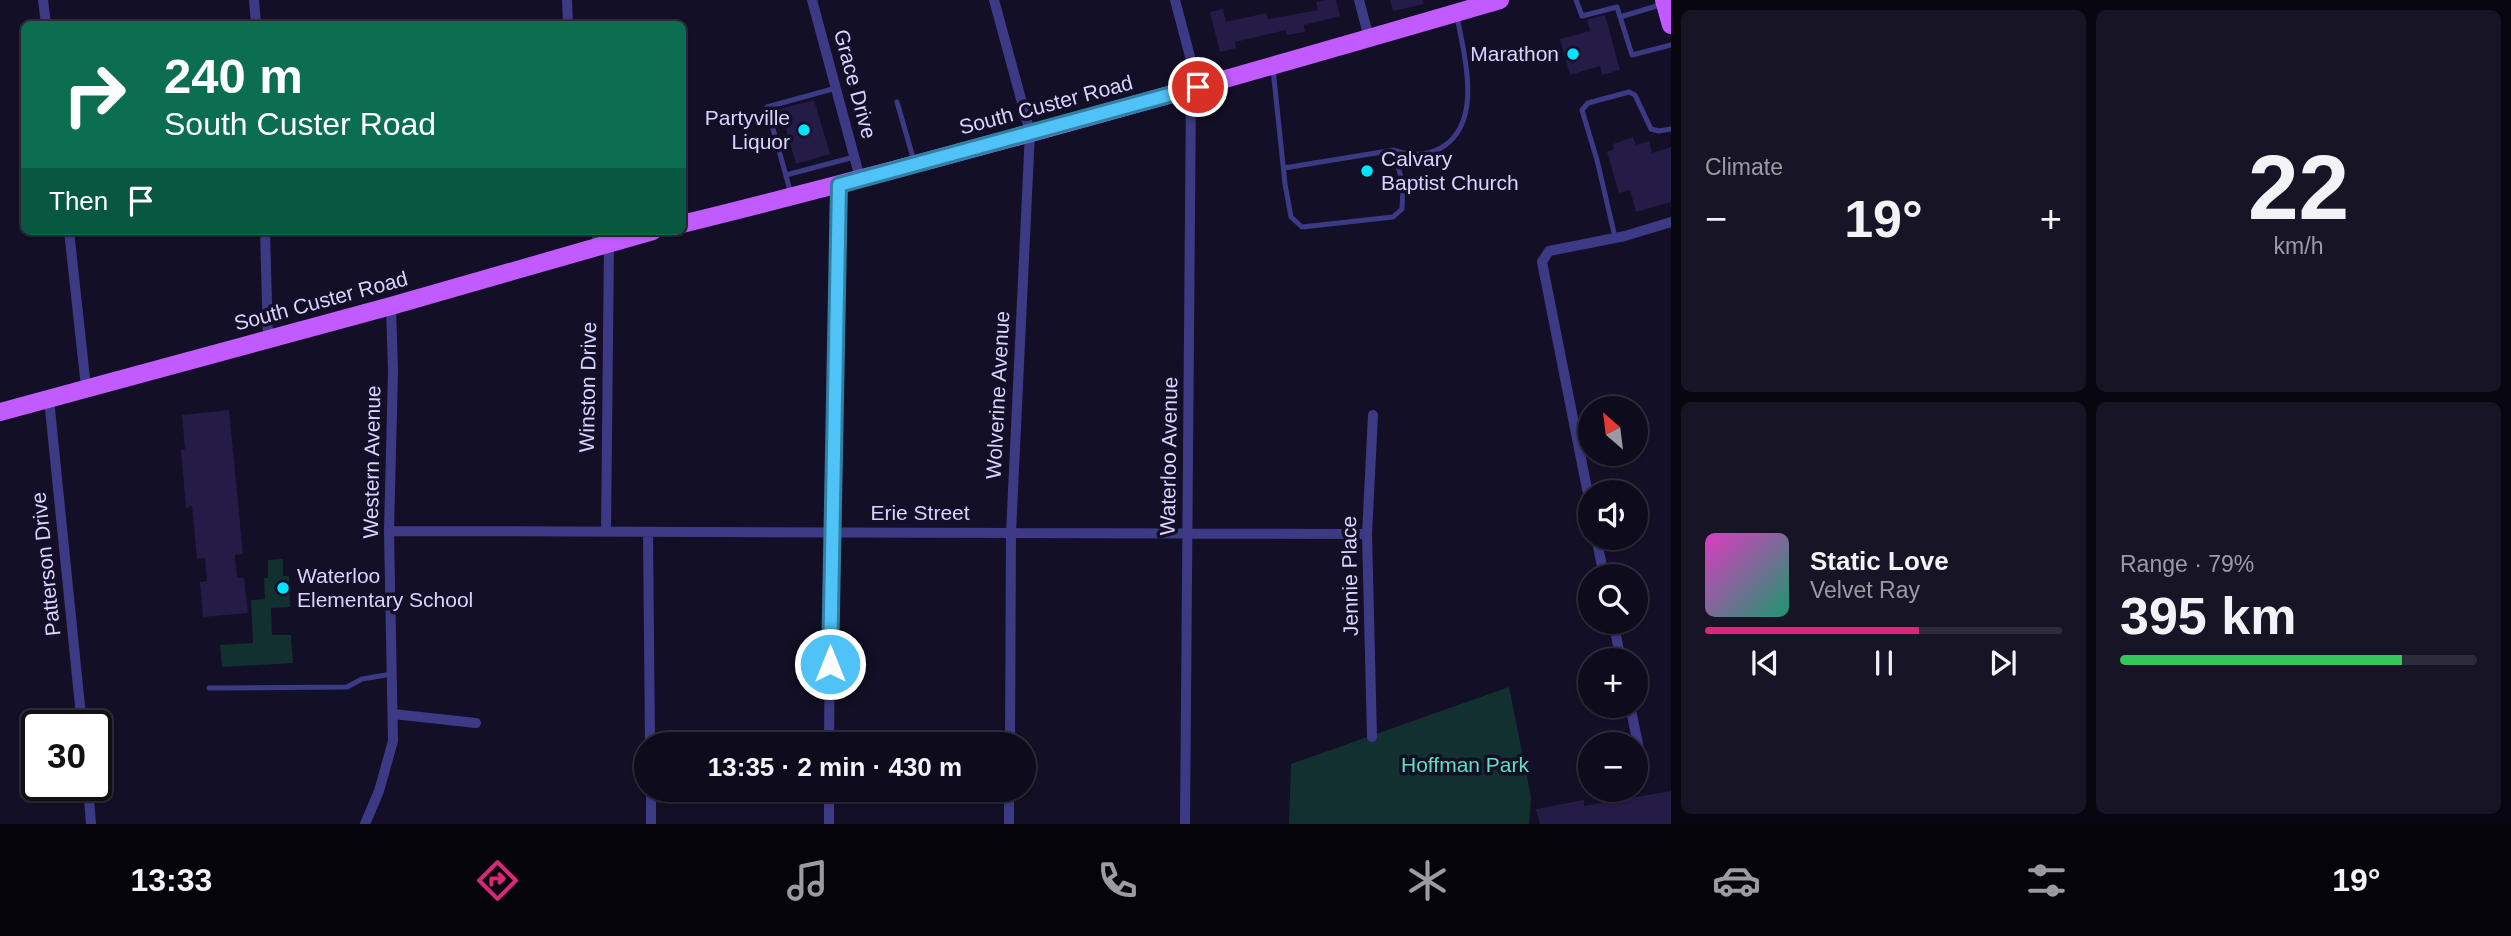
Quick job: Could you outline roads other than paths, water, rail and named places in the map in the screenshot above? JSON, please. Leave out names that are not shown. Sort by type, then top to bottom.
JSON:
[{"type":"main road","name":"South Custer Road","points":[[686,223],[839,185],[1195,88],[1500,0]]},
{"type":"main road","points":[[1664,2],[1671,25]]},
{"type":"main road","name":"South Custer Road","points":[[0,412],[391,306],[601,239],[627,235]]},
{"type":"street","points":[[43,0],[46,21]]},
{"type":"street","points":[[254,0],[256,21]]},
{"type":"street","points":[[567,0],[568,21]]},
{"type":"street","name":"Grace Drive","points":[[812,0],[860,178]]},
{"type":"street","name":"Wolverine Avenue","points":[[994,0],[1030,132],[1011,533],[1010,732]]},
{"type":"street","name":"Waterloo Avenue","points":[[1175,0],[1195,88],[1185,824]]},
{"type":"street","points":[[1359,0],[1369,38]]},
{"type":"street","points":[[830,732],[831,532],[839,185]]},
{"type":"street","points":[[1585,480],[1542,262],[1549,251],[1671,222]]},
{"type":"street","points":[[69,235],[86,387]]},
{"type":"street","points":[[265,235],[268,339]]},
{"type":"street","name":"Winston Drive","points":[[601,239],[606,532]]},
{"type":"street","name":"Western Avenue","points":[[365,824],[380,791],[393,741],[389,531],[393,371],[391,306]]},
{"type":"street","name":"Patterson Drive","points":[[48,399],[80,710]]},
{"type":"street","name":"Jennie Place","points":[[1372,737],[1367,534],[1373,415]]},
{"type":"street","name":"Erie Street","points":[[389,531],[1367,534]]},
{"type":"street","points":[[648,533],[650,732]]},
{"type":"street","points":[[393,714],[476,723]]},
{"type":"street","points":[[89,801],[91,824]]},
{"type":"street","points":[[651,802],[651,824]]},
{"type":"street","points":[[829,802],[829,824]]},
{"type":"street","points":[[1009,802],[1009,824]]},
{"type":"lane","points":[[1576,0],[1582,16],[1616,7],[1632,55],[1671,45]]},
{"type":"lane","points":[[1620,16],[1664,2]]},
{"type":"lane","points":[[1284,167],[1394,150],[1406,155],[1432,153],[1448,144],[1460,130],[1467,106],[1465,66],[1457,13]]},
{"type":"lane","points":[[1273,65],[1291,217],[1302,227],[1362,222],[1393,216],[1402,209],[1403,186],[1394,150]]},
{"type":"lane","points":[[791,197],[767,107],[836,88]]},
{"type":"lane","points":[[1615,237],[1583,110],[1588,103],[1629,92],[1635,95],[1651,129],[1671,129]]},
{"type":"lane","points":[[897,102],[915,164]]},
{"type":"lane","points":[[786,175],[855,157]]},
{"type":"lane","points":[[209,688],[347,687],[362,679],[392,674]]},
{"type":"place","name":"Marathon","points":[[1573,54]]},
{"type":"place","name":"Partyville Liquor","points":[[804,130]]},
{"type":"place","name":"Calvary Baptist Church","points":[[1367,171]]},
{"type":"place","name":"Waterloo Elementary School","points":[[283,588]]},
{"type":"park label","name":"Hoffman Park","points":[[1465,765]]}]
